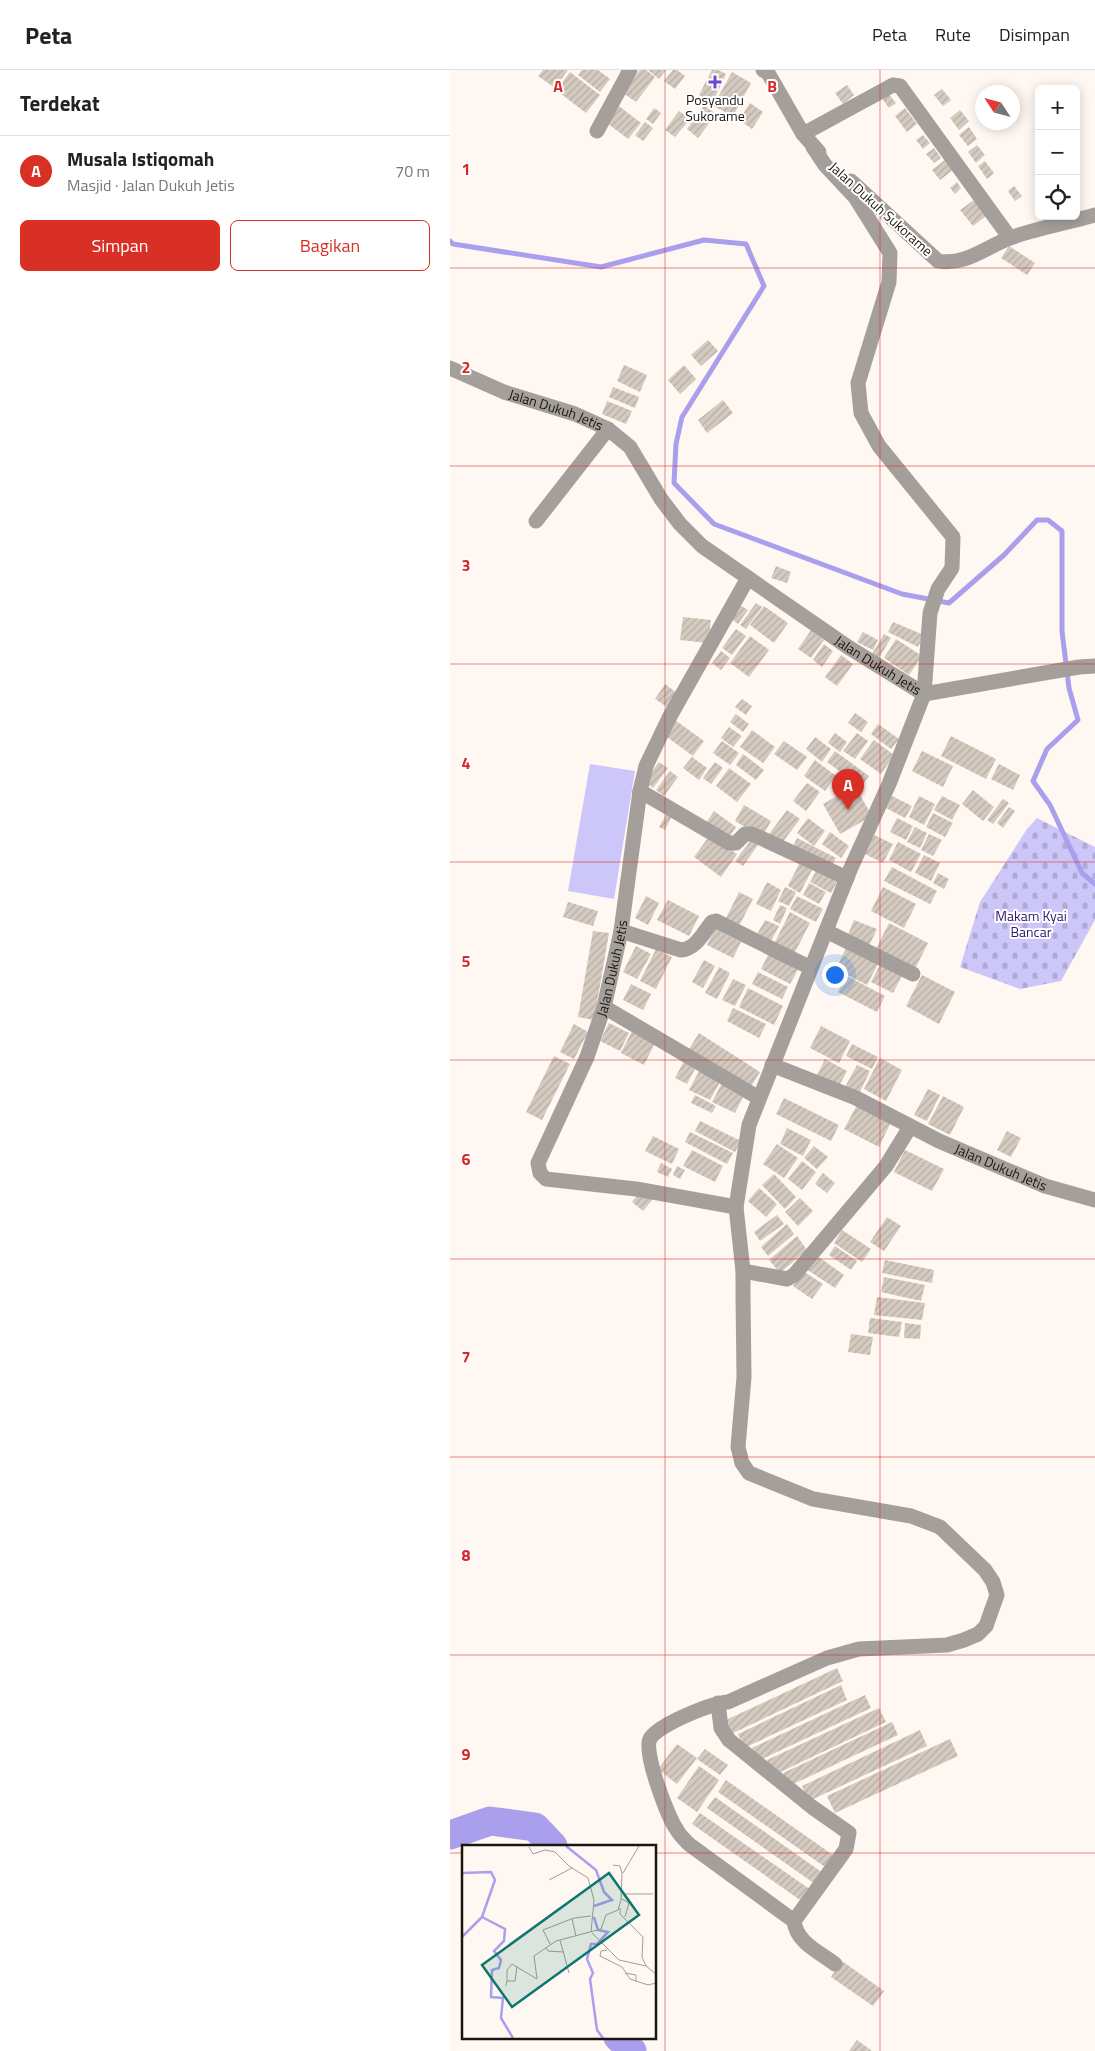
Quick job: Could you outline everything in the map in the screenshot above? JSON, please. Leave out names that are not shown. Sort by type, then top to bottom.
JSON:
[{"type":"street","points":[[597,131],[630,70]]},
{"type":"street","name":"Jalan Dukuh Sukorame","points":[[767,71],[803,134],[825,165],[855,197],[890,252],[889,282],[858,383],[861,413],[878,446],[953,537],[952,568],[938,589],[930,613],[924,694]]},
{"type":"street","points":[[803,134],[893,85],[900,86],[1010,238]]},
{"type":"street","name":"Jalan Dukuh Sukorame","points":[[813,147],[938,261],[959,262],[1010,238],[1095,215]]},
{"type":"street","name":"Jalan Dukuh Jetis","points":[[450,368],[504,392],[575,414],[608,429],[630,447],[661,498],[680,524],[702,546],[848,647],[924,694],[889,784],[847,878],[749,1125],[736,1207],[742,1271],[744,1377],[738,1447],[742,1463],[749,1473],[813,1499],[911,1516],[940,1527],[985,1570],[993,1582],[997,1595],[986,1626],[978,1634],[964,1640],[948,1645],[859,1649],[827,1658],[728,1702],[718,1703],[685,1716],[656,1732],[650,1738],[647,1747],[650,1763],[676,1830],[690,1845],[794,1921]]},
{"type":"street","points":[[536,521],[608,429]]},
{"type":"street","name":"Jalan Dukuh Jetis","points":[[736,1207],[636,1189],[546,1179],[540,1173],[538,1163],[587,1058],[604,1007],[621,931],[640,791],[646,766],[669,718],[748,578]]},
{"type":"street","points":[[924,694],[1079,667],[1095,666]]},
{"type":"street","points":[[640,791],[729,844],[736,843],[745,834],[752,834],[847,878]]},
{"type":"street","points":[[621,931],[681,950],[688,950],[693,947],[712,922],[716,921],[811,968]]},
{"type":"street","points":[[826,931],[913,974]]},
{"type":"street","points":[[604,1007],[759,1098]]},
{"type":"street","name":"Jalan Dukuh Jetis","points":[[772,1065],[856,1098],[910,1128],[1044,1186],[1095,1200]]},
{"type":"street","points":[[742,1271],[787,1279],[794,1275],[886,1166],[910,1128]]},
{"type":"street","points":[[718,1703],[721,1728],[729,1740],[812,1807],[849,1833],[846,1849],[794,1921],[800,1938],[835,1964]]},
{"type":"green space","points":[[590,764],[635,771],[614,899],[568,891]]},
{"type":"green space","name":"Makam Kyai Bancar","points":[[1037,818],[1095,847],[1095,920],[1061,981],[1020,989],[960,967],[980,902],[1027,829]]},
{"type":"building","points":[[543,70],[568,70],[555,88],[538,76]]},
{"type":"building","points":[[582,70],[598,70],[610,79],[600,92],[578,75]]},
{"type":"building","points":[[640,70],[646,70],[655,77],[636,102],[623,93]]},
{"type":"building","points":[[648,70],[666,70],[659,79]]},
{"type":"building","points":[[673,70],[677,70],[685,76],[675,89],[664,81]]},
{"type":"building","points":[[712,70],[718,70],[726,74],[713,102],[699,95]]},
{"type":"building","points":[[570,72],[600,95],[586,113],[556,90]]},
{"type":"building","points":[[732,72],[751,83],[733,116],[713,106]]},
{"type":"building","points":[[847,85],[854,95],[843,104],[835,93]]},
{"type":"building","points":[[942,89],[951,100],[943,106],[934,95]]},
{"type":"building","points":[[887,92],[896,103],[889,108],[881,97]]},
{"type":"building","points":[[750,103],[763,112],[752,129],[739,120]]},
{"type":"building","points":[[704,105],[716,114],[698,138],[687,129]]},
{"type":"building","points":[[619,106],[641,123],[628,139],[607,123]]},
{"type":"building","points":[[654,108],[661,113],[653,124],[646,119]]},
{"type":"building","points":[[905,108],[917,124],[907,132],[895,116]]},
{"type":"building","points":[[960,110],[969,121],[959,130],[950,118]]},
{"type":"building","points":[[679,111],[690,119],[675,137],[665,130]]},
{"type":"building","points":[[645,122],[653,128],[643,141],[635,135]]},
{"type":"building","points":[[969,127],[977,139],[968,146],[959,135]]},
{"type":"building","points":[[923,135],[930,143],[923,149],[916,140]]},
{"type":"building","points":[[977,145],[985,155],[976,163],[968,152]]},
{"type":"building","points":[[934,148],[941,158],[934,163],[926,154]]},
{"type":"building","points":[[945,160],[953,170],[940,180],[932,170]]},
{"type":"building","points":[[985,161],[994,173],[987,179],[978,166]]},
{"type":"building","points":[[957,182],[961,188],[955,194],[950,188]]},
{"type":"building","points":[[1014,186],[1022,196],[1015,201],[1008,191]]},
{"type":"building","points":[[974,200],[986,216],[973,226],[960,210]]},
{"type":"building","points":[[1009,246],[1035,263],[1027,275],[1001,258]]},
{"type":"building","points":[[708,340],[718,351],[701,366],[691,355]]},
{"type":"building","points":[[624,365],[647,375],[640,392],[617,381]]},
{"type":"building","points":[[684,365],[696,379],[680,394],[668,380]]},
{"type":"building","points":[[613,387],[639,397],[635,408],[609,397]]},
{"type":"building","points":[[723,400],[733,413],[707,433],[698,420]]},
{"type":"building","points":[[607,401],[632,411],[626,424],[602,414]]},
{"type":"building","points":[[776,566],[791,572],[787,583],[771,578]]},
{"type":"building","points":[[737,603],[748,610],[738,624],[727,616]]},
{"type":"building","points":[[756,603],[762,607],[746,629],[740,625]]},
{"type":"building","points":[[764,606],[788,623],[774,643],[750,625]]},
{"type":"building","points":[[683,617],[711,620],[708,643],[680,640]]},
{"type":"building","points":[[893,622],[924,635],[918,647],[888,632]]},
{"type":"building","points":[[736,629],[746,636],[732,655],[722,648]]},
{"type":"building","points":[[811,630],[824,640],[811,658],[798,649]]},
{"type":"building","points":[[863,632],[878,640],[873,650],[857,642]]},
{"type":"building","points":[[884,634],[891,638],[879,658],[872,654]]},
{"type":"building","points":[[750,636],[769,650],[749,677],[730,663]]},
{"type":"building","points":[[896,639],[922,656],[909,675],[884,658]]},
{"type":"building","points":[[824,644],[833,651],[822,667],[813,660]]},
{"type":"building","points":[[721,651],[730,658],[721,670],[712,663]]},
{"type":"building","points":[[841,655],[853,664],[837,686],[825,677]]},
{"type":"building","points":[[665,684],[677,693],[667,707],[655,699]]},
{"type":"building","points":[[742,699],[752,706],[746,715],[735,707]]},
{"type":"building","points":[[855,713],[868,722],[861,732],[848,723]]},
{"type":"building","points":[[736,714],[749,724],[743,732],[730,722]]},
{"type":"building","points":[[675,720],[704,741],[693,756],[664,735]]},
{"type":"building","points":[[878,724],[899,739],[891,749],[871,734]]},
{"type":"building","points":[[729,727],[742,736],[733,747],[721,738]]},
{"type":"building","points":[[752,730],[775,747],[763,763],[740,747]]},
{"type":"building","points":[[835,733],[847,742],[840,752],[828,743]]},
{"type":"building","points":[[857,733],[868,741],[855,759],[843,751]]},
{"type":"building","points":[[951,736],[996,759],[986,779],[941,756]]},
{"type":"building","points":[[815,737],[831,749],[822,762],[806,749]]},
{"type":"building","points":[[874,740],[894,755],[881,774],[860,759]]},
{"type":"building","points":[[722,741],[739,753],[730,765],[713,753]]},
{"type":"building","points":[[784,741],[807,757],[797,770],[774,754]]},
{"type":"building","points":[[835,751],[869,776],[861,787],[827,762]]},
{"type":"building","points":[[922,751],[953,766],[943,787],[912,771]]},
{"type":"building","points":[[743,754],[764,770],[756,780],[736,765]]},
{"type":"building","points":[[692,757],[707,768],[699,780],[683,768]]},
{"type":"building","points":[[815,760],[836,776],[825,791],[804,776]]},
{"type":"building","points":[[659,762],[668,768],[653,788],[644,781]]},
{"type":"building","points":[[715,762],[723,768],[711,784],[703,778]]},
{"type":"building","points":[[999,764],[1020,775],[1013,790],[991,779]]},
{"type":"building","points":[[729,768],[751,784],[737,802],[716,786]]},
{"type":"building","points":[[670,771],[678,777],[664,796],[656,790]]},
{"type":"building","points":[[807,783],[820,792],[806,811],[793,801]]},
{"type":"building","points":[[855,786],[872,816],[840,834],[823,804]]},
{"type":"building","points":[[973,790],[994,807],[983,821],[962,804]]},
{"type":"building","points":[[892,796],[912,806],[905,818],[886,808]]},
{"type":"building","points":[[919,796],[935,804],[924,825],[909,817]]},
{"type":"building","points":[[942,796],[960,805],[952,820],[934,810]]},
{"type":"building","points":[[1003,799],[1009,803],[993,824],[987,820]]},
{"type":"building","points":[[744,805],[771,821],[762,837],[735,821]]},
{"type":"building","points":[[1009,807],[1015,811],[1003,828],[997,823]]},
{"type":"building","points":[[787,810],[800,819],[782,843],[769,834]]},
{"type":"building","points":[[714,811],[736,827],[728,839],[706,823]]},
{"type":"building","points":[[667,813],[672,816],[665,830],[659,827]]},
{"type":"building","points":[[933,813],[953,823],[945,837],[926,827]]},
{"type":"building","points":[[808,818],[825,831],[814,846],[797,833]]},
{"type":"building","points":[[897,818],[913,826],[906,840],[890,832]]},
{"type":"building","points":[[915,827],[927,833],[920,848],[907,842]]},
{"type":"building","points":[[830,832],[849,846],[841,858],[822,844]]},
{"type":"building","points":[[929,834],[942,840],[933,856],[921,850]]},
{"type":"building","points":[[710,835],[737,854],[721,877],[694,857]]},
{"type":"building","points":[[874,835],[893,844],[883,863],[865,854]]},
{"type":"building","points":[[797,838],[836,858],[830,869],[792,849]]},
{"type":"building","points":[[751,840],[758,845],[743,866],[735,861]]},
{"type":"building","points":[[898,842],[921,854],[911,872],[889,860]]},
{"type":"building","points":[[924,855],[940,863],[931,881],[915,873]]},
{"type":"building","points":[[799,864],[812,870],[800,893],[788,886]]},
{"type":"building","points":[[892,867],[937,891],[930,904],[884,881]]},
{"type":"building","points":[[817,869],[838,880],[831,893],[810,882]]},
{"type":"building","points":[[938,873],[949,879],[944,889],[933,883]]},
{"type":"building","points":[[767,882],[781,890],[771,911],[756,904]]},
{"type":"building","points":[[809,883],[826,892],[819,904],[803,895]]},
{"type":"building","points":[[785,887],[796,892],[789,906],[778,901]]},
{"type":"building","points":[[883,887],[916,904],[904,928],[871,911]]},
{"type":"building","points":[[739,892],[753,899],[739,926],[725,920]]},
{"type":"building","points":[[646,896],[659,903],[648,925],[635,918]]},
{"type":"building","points":[[797,896],[823,909],[816,922],[790,909]]},
{"type":"building","points":[[668,900],[699,916],[689,936],[657,920]]},
{"type":"building","points":[[568,902],[598,911],[593,926],[563,917]]},
{"type":"building","points":[[780,905],[787,908],[780,924],[773,920]]},
{"type":"building","points":[[790,912],[810,923],[794,954],[774,944]]},
{"type":"building","points":[[765,920],[779,926],[771,941],[757,934]]},
{"type":"building","points":[[854,920],[877,929],[869,946],[847,937]]},
{"type":"building","points":[[889,923],[928,943],[914,971],[875,951]]},
{"type":"building","points":[[715,929],[741,942],[733,958],[707,945]]},
{"type":"building","points":[[593,931],[609,933],[594,1020],[578,1017]]},
{"type":"building","points":[[636,946],[651,954],[637,979],[623,972]]},
{"type":"building","points":[[847,946],[879,962],[867,985],[836,969]]},
{"type":"building","points":[[656,949],[672,957],[656,989],[640,981]]},
{"type":"building","points":[[769,953],[799,968],[790,984],[761,969]]},
{"type":"building","points":[[704,960],[715,966],[703,988],[692,982]]},
{"type":"building","points":[[882,961],[904,972],[893,993],[871,982]]},
{"type":"building","points":[[719,967],[730,973],[717,999],[705,993]]},
{"type":"building","points":[[758,972],[788,987],[782,999],[752,984]]},
{"type":"building","points":[[922,975],[955,992],[939,1024],[906,1006]]},
{"type":"building","points":[[847,976],[885,996],[877,1012],[838,992]]},
{"type":"building","points":[[733,979],[746,985],[735,1006],[722,1000]]},
{"type":"building","points":[[631,984],[651,994],[643,1010],[623,1000]]},
{"type":"building","points":[[748,988],[783,1006],[774,1025],[739,1007]]},
{"type":"building","points":[[733,1008],[766,1024],[759,1038],[727,1021]]},
{"type":"building","points":[[609,1023],[629,1033],[620,1051],[600,1041]]},
{"type":"building","points":[[574,1024],[588,1032],[574,1059],[560,1052]]},
{"type":"building","points":[[821,1026],[850,1041],[839,1063],[810,1048]]},
{"type":"building","points":[[633,1029],[656,1041],[644,1065],[621,1053]]},
{"type":"building","points":[[699,1033],[760,1072],[750,1088],[689,1049]]},
{"type":"building","points":[[852,1044],[878,1057],[872,1069],[846,1056]]},
{"type":"building","points":[[554,1056],[570,1064],[542,1120],[526,1112]]},
{"type":"building","points":[[880,1058],[902,1070],[886,1101],[864,1089]]},
{"type":"building","points":[[825,1059],[847,1071],[839,1086],[817,1075]]},
{"type":"building","points":[[684,1061],[696,1067],[687,1084],[675,1078]]},
{"type":"building","points":[[857,1065],[870,1071],[859,1094],[845,1087]]},
{"type":"building","points":[[699,1071],[720,1082],[710,1100],[689,1090]]},
{"type":"building","points":[[722,1083],[744,1095],[735,1113],[712,1102]]},
{"type":"building","points":[[928,1089],[940,1095],[927,1121],[914,1115]]},
{"type":"building","points":[[695,1095],[716,1106],[712,1113],[691,1103]]},
{"type":"building","points":[[943,1096],[964,1107],[950,1135],[928,1124]]},
{"type":"building","points":[[784,1098],[839,1125],[831,1141],[776,1114]]},
{"type":"building","points":[[857,1105],[891,1122],[879,1147],[844,1129]]},
{"type":"building","points":[[700,1121],[741,1141],[735,1152],[695,1131]]},
{"type":"building","points":[[787,1128],[811,1140],[803,1156],[780,1144]]},
{"type":"building","points":[[1007,1131],[1021,1138],[1011,1157],[997,1150]]},
{"type":"building","points":[[690,1132],[733,1153],[727,1164],[685,1142]]},
{"type":"building","points":[[653,1136],[679,1149],[672,1164],[645,1151]]},
{"type":"building","points":[[777,1144],[798,1158],[784,1178],[763,1164]]},
{"type":"building","points":[[814,1146],[828,1157],[817,1169],[804,1158]]},
{"type":"building","points":[[692,1150],[723,1166],[715,1182],[683,1166]]},
{"type":"building","points":[[905,1150],[944,1169],[932,1191],[894,1172]]},
{"type":"building","points":[[802,1161],[816,1172],[802,1190],[788,1179]]},
{"type":"building","points":[[661,1163],[672,1169],[668,1177],[657,1172]]},
{"type":"building","points":[[677,1166],[685,1170],[680,1179],[673,1175]]},
{"type":"building","points":[[823,1173],[835,1183],[827,1193],[815,1184]]},
{"type":"building","points":[[774,1174],[796,1197],[785,1209],[762,1185]]},
{"type":"building","points":[[759,1188],[777,1204],[766,1217],[748,1201]]},
{"type":"building","points":[[642,1190],[653,1199],[643,1211],[632,1202]]},
{"type":"building","points":[[800,1198],[813,1211],[798,1226],[785,1212]]},
{"type":"building","points":[[777,1215],[784,1224],[760,1241],[754,1232]]},
{"type":"building","points":[[887,1217],[901,1226],[884,1251],[870,1242]]},
{"type":"building","points":[[787,1224],[794,1234],[768,1256],[761,1247]]},
{"type":"building","points":[[842,1230],[871,1249],[862,1262],[834,1243]]},
{"type":"building","points":[[797,1236],[807,1250],[780,1273],[769,1260]]},
{"type":"building","points":[[835,1246],[857,1261],[851,1270],[829,1255]]},
{"type":"building","points":[[813,1253],[844,1275],[835,1288],[803,1267]]},
{"type":"building","points":[[885,1260],[934,1270],[932,1283],[882,1273]]},
{"type":"building","points":[[803,1271],[823,1284],[812,1299],[793,1286]]},
{"type":"building","points":[[884,1277],[925,1285],[921,1301],[881,1292]]},
{"type":"building","points":[[877,1297],[925,1303],[922,1320],[874,1315]]},
{"type":"building","points":[[870,1318],[902,1322],[899,1337],[868,1333]]},
{"type":"building","points":[[905,1323],[921,1325],[920,1339],[904,1338]]},
{"type":"building","points":[[851,1334],[873,1337],[870,1355],[848,1352]]},
{"type":"building","points":[[837,1668],[843,1681],[731,1734],[724,1721]]},
{"type":"building","points":[[841,1685],[847,1700],[744,1748],[738,1734]]},
{"type":"building","points":[[865,1695],[871,1708],[758,1761],[752,1748]]},
{"type":"building","points":[[879,1708],[886,1722],[774,1775],[767,1760]]},
{"type":"building","points":[[892,1722],[898,1735],[789,1786],[783,1773]]},
{"type":"building","points":[[920,1730],[927,1746],[809,1801],[802,1786]]},
{"type":"building","points":[[950,1739],[958,1756],[835,1813],[827,1796]]},
{"type":"building","points":[[677,1744],[697,1758],[677,1784],[658,1769]]},
{"type":"building","points":[[705,1749],[728,1765],[720,1775],[697,1759]]},
{"type":"building","points":[[699,1766],[719,1780],[697,1812],[677,1798]]},
{"type":"building","points":[[726,1780],[833,1855],[825,1867],[718,1792]]},
{"type":"building","points":[[715,1797],[823,1873],[815,1884],[707,1808]]},
{"type":"building","points":[[700,1813],[811,1890],[803,1902],[692,1824]]},
{"type":"building","points":[[842,1961],[884,1991],[873,2006],[831,1977]]},
{"type":"building","points":[[857,2040],[872,2051],[849,2051]]},
{"type":"waterway","points":[[450,241],[453,244],[601,267],[704,240],[746,244],[764,286],[682,417],[676,444],[674,483],[714,524],[902,594],[949,603],[1004,555],[1037,520],[1048,520],[1062,531],[1062,631],[1069,688],[1078,720],[1047,749],[1033,781],[1050,805],[1082,873],[1095,884]]},
{"type":"waterway","points":[[450,1835],[490,1821],[535,1827],[552,1845]]},
{"type":"waterway","points":[[619,2038],[632,2051]]},
{"type":"place","name":"Posyandu Sukorame","points":[[715,82]]},
{"type":"place","name":"Musala Istiqomah","points":[[848,810]]}]
